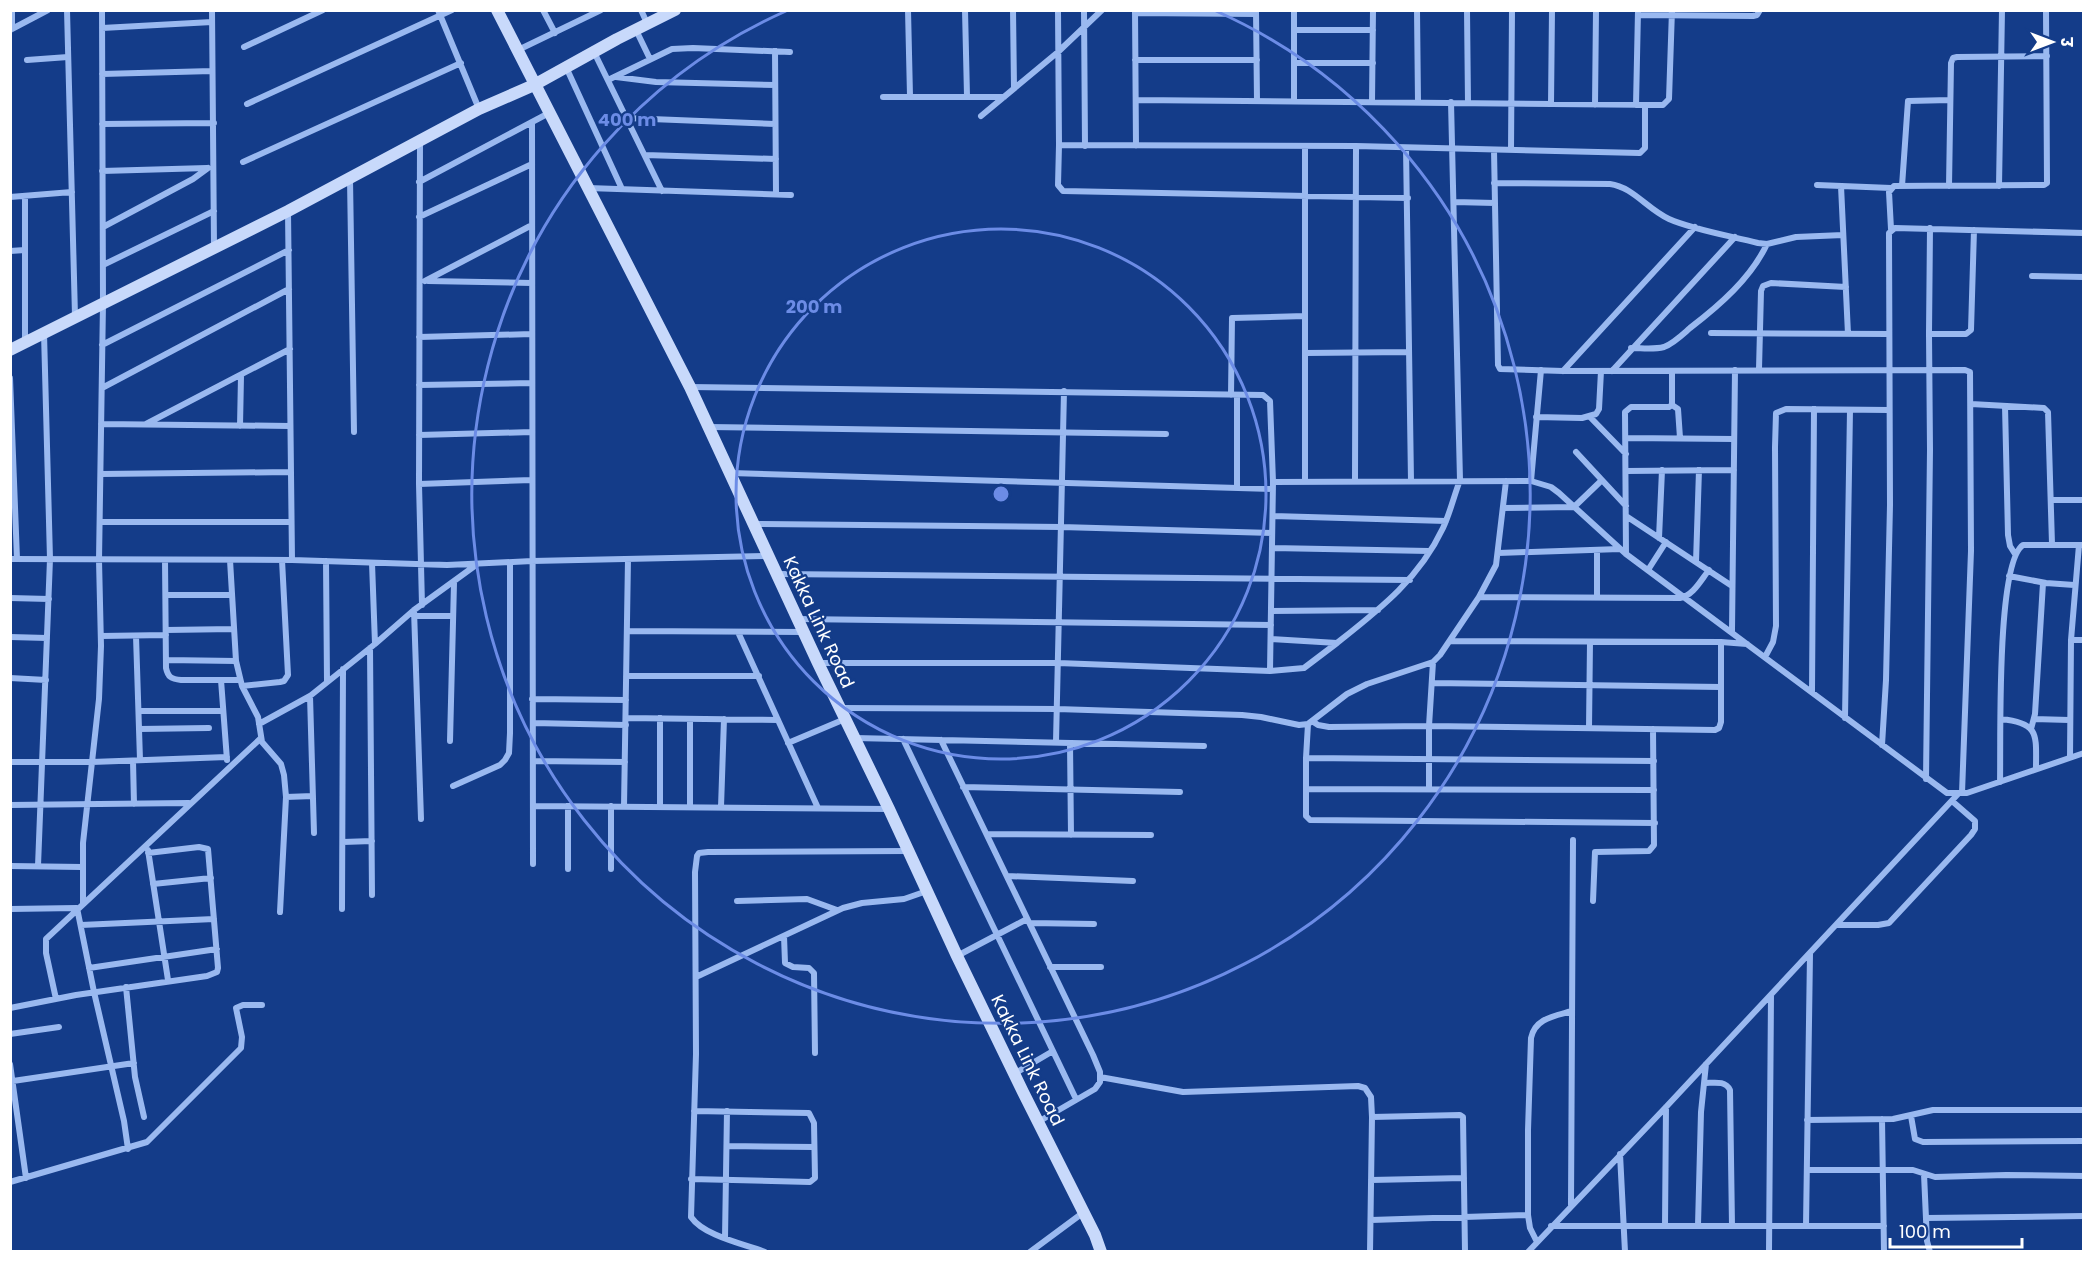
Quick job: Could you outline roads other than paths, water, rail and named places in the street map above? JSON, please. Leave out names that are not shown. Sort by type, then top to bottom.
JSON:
[{"type":"street","points":[[11,29],[12,10]]},
{"type":"street","points":[[11,29],[48,10]]},
{"type":"street","points":[[67,10],[75,316]]},
{"type":"street","points":[[111,10],[102,13],[103,303],[99,699],[87,805],[80,906],[89,968],[124,1120],[128,1149]]},
{"type":"street","points":[[212,10],[214,123],[211,168],[214,248]]},
{"type":"street","points":[[244,47],[323,10]]},
{"type":"street","points":[[246,104],[439,13],[452,10]]},
{"type":"street","name":"Kakka Link Road","points":[[497,10],[690,387],[957,956],[1084,1212],[1101,1251]]},
{"type":"street","points":[[543,10],[555,33]]},
{"type":"street","points":[[517,51],[601,10]]},
{"type":"street","points":[[641,10],[647,23]]},
{"type":"street","points":[[10,350],[288,211],[479,109],[534,85],[675,10]]},
{"type":"street","points":[[908,10],[910,96]]},
{"type":"street","points":[[965,10],[967,96]]},
{"type":"street","points":[[1013,10],[1014,88]]},
{"type":"street","points":[[1058,10],[1058,185],[1063,191],[1408,198]]},
{"type":"street","points":[[1084,10],[1085,146]]},
{"type":"street","points":[[981,116],[1058,52],[1102,10]]},
{"type":"street","points":[[1294,10],[1294,101]]},
{"type":"street","points":[[1372,102],[1373,10]]},
{"type":"street","points":[[1417,10],[1418,102]]},
{"type":"street","points":[[1467,10],[1468,103]]},
{"type":"street","points":[[1511,150],[1512,10]]},
{"type":"street","points":[[1551,104],[1552,10]]},
{"type":"street","points":[[1595,105],[1596,10]]},
{"type":"street","points":[[1636,105],[1638,13],[1714,13],[1753,16],[1757,15],[1760,10]]},
{"type":"street","points":[[2000,186],[2002,10]]},
{"type":"street","points":[[1817,185],[1891,188],[2044,185],[2048,183],[2046,10]]},
{"type":"street","points":[[1136,146],[1135,12],[1256,12],[1257,101]]},
{"type":"street","points":[[439,13],[479,109]]},
{"type":"street","points":[[1136,100],[1663,105],[1670,99],[1672,13]]},
{"type":"street","points":[[102,28],[212,22]]},
{"type":"street","points":[[636,30],[650,59]]},
{"type":"street","points":[[1294,30],[1373,30]]},
{"type":"street","points":[[608,81],[666,51],[679,48],[790,52]]},
{"type":"street","points":[[775,51],[776,194]]},
{"type":"street","points":[[594,52],[662,190]]},
{"type":"street","points":[[1949,186],[1951,63],[1953,58],[2047,56]]},
{"type":"street","points":[[27,60],[68,57]]},
{"type":"street","points":[[1136,60],[1257,60]]},
{"type":"street","points":[[243,162],[461,63]]},
{"type":"street","points":[[1294,63],[1372,63]]},
{"type":"street","points":[[566,67],[622,189]]},
{"type":"street","points":[[102,74],[212,71]]},
{"type":"street","points":[[616,76],[656,82],[775,85]]},
{"type":"street","points":[[883,97],[1004,97]]},
{"type":"street","points":[[1902,186],[1908,101],[1950,100]]},
{"type":"street","points":[[818,663],[1058,663],[1270,671],[1304,668],[1379,610],[1410,580],[1429,551],[1446,521],[1460,480],[1451,102]]},
{"type":"street","points":[[1059,145],[1356,146],[1640,153],[1645,148],[1645,105]]},
{"type":"street","points":[[419,182],[549,113]]},
{"type":"street","points":[[627,118],[775,124]]},
{"type":"street","points":[[532,122],[533,864]]},
{"type":"street","points":[[102,124],[214,123]]},
{"type":"street","points":[[420,141],[419,217],[422,282],[419,337],[419,564],[422,605]]},
{"type":"street","points":[[1305,146],[1305,482]]},
{"type":"street","points":[[1355,481],[1356,146]]},
{"type":"street","points":[[1406,148],[1411,481]]},
{"type":"street","points":[[1494,150],[1498,365],[1503,370],[1965,370],[1970,372],[1971,404],[1971,551],[1960,794],[1528,1251]]},
{"type":"street","points":[[645,156],[776,159]]},
{"type":"street","points":[[419,217],[532,164]]},
{"type":"street","points":[[102,171],[211,168]]},
{"type":"street","points":[[103,227],[211,168]]},
{"type":"street","points":[[350,178],[354,432]]},
{"type":"street","points":[[1494,183],[1621,185],[1655,212],[1670,220],[1767,244],[1796,237],[1843,235]]},
{"type":"street","points":[[1841,186],[1848,334]]},
{"type":"street","points":[[587,188],[791,195]]},
{"type":"street","points":[[1882,745],[1887,681],[1889,233],[1891,229],[1889,192],[1891,188]]},
{"type":"street","points":[[10,197],[72,192]]},
{"type":"street","points":[[25,196],[25,342]]},
{"type":"street","points":[[1454,202],[1495,202]]},
{"type":"street","points":[[103,265],[214,211]]},
{"type":"street","points":[[288,211],[292,560]]},
{"type":"street","points":[[422,282],[532,225]]},
{"type":"street","points":[[1563,370],[1695,227]]},
{"type":"street","points":[[1891,229],[1930,228],[2084,233]]},
{"type":"street","points":[[1926,779],[1930,228]]},
{"type":"street","points":[[1929,334],[1966,334],[1971,330],[1974,230]]},
{"type":"street","points":[[1612,370],[1735,237]]},
{"type":"street","points":[[1632,348],[1656,348],[1671,344],[1706,316],[1738,285],[1755,265],[1767,244]]},
{"type":"street","points":[[10,251],[25,250]]},
{"type":"street","points":[[102,345],[289,250]]},
{"type":"street","points":[[2032,276],[2084,277]]},
{"type":"street","points":[[422,282],[532,283]]},
{"type":"street","points":[[1760,369],[1761,291],[1765,284],[1846,287]]},
{"type":"street","points":[[102,388],[289,289]]},
{"type":"street","points":[[1237,488],[1232,318],[1305,316]]},
{"type":"street","points":[[38,866],[50,559],[44,333]]},
{"type":"street","points":[[1711,333],[1889,334]]},
{"type":"street","points":[[419,337],[532,334]]},
{"type":"street","points":[[143,425],[290,349]]},
{"type":"street","points":[[1305,353],[1409,352]]},
{"type":"street","points":[[1531,481],[1540,370]]},
{"type":"street","points":[[1536,417],[1590,417],[1596,414],[1599,409],[1601,370]]},
{"type":"street","points":[[1732,631],[1735,370]]},
{"type":"street","points":[[1672,371],[1672,405]]},
{"type":"street","points":[[240,426],[241,376]]},
{"type":"street","points":[[10,378],[14,559],[292,560],[477,564],[768,556]]},
{"type":"street","points":[[419,385],[532,383]]},
{"type":"street","points":[[690,387],[1263,395],[1270,401],[1273,485],[1270,671]]},
{"type":"street","points":[[1056,742],[1064,391]]},
{"type":"street","points":[[1971,404],[2044,408],[2048,412],[2052,544]]},
{"type":"street","points":[[1623,552],[1626,516],[1627,408],[1672,405]]},
{"type":"street","points":[[1672,405],[1678,409],[1680,438]]},
{"type":"street","points":[[2005,406],[2008,535],[2010,546],[2015,554]]},
{"type":"street","points":[[1765,657],[1773,642],[1776,627],[1776,413],[1780,410],[1889,410]]},
{"type":"street","points":[[1812,692],[1814,410]]},
{"type":"street","points":[[1845,718],[1850,410]]},
{"type":"street","points":[[1590,417],[1626,454]]},
{"type":"street","points":[[101,424],[290,426]]},
{"type":"street","points":[[708,427],[1166,435]]},
{"type":"street","points":[[419,435],[532,432]]},
{"type":"street","points":[[1626,438],[1734,439]]},
{"type":"street","points":[[1576,452],[1626,506]]},
{"type":"street","points":[[1659,538],[1662,470]]},
{"type":"street","points":[[1696,562],[1699,470]]},
{"type":"street","points":[[1626,471],[1734,470]]},
{"type":"street","points":[[101,474],[291,472]]},
{"type":"street","points":[[730,473],[1062,481],[1237,488],[1305,482],[1531,481],[1551,487],[1623,552],[1947,793],[1960,794],[2084,753]]},
{"type":"street","points":[[419,484],[532,480]]},
{"type":"street","points":[[1503,508],[1574,507],[1602,480]]},
{"type":"street","points":[[1506,481],[1496,565],[1451,641],[1432,662],[1367,684],[1341,699],[1310,723],[1306,758],[1306,816],[1311,820],[1654,823]]},
{"type":"street","points":[[2051,500],[2084,500]]},
{"type":"street","points":[[1273,516],[1446,521]]},
{"type":"street","points":[[1626,516],[1732,586]]},
{"type":"street","points":[[100,522],[291,522]]},
{"type":"street","points":[[753,524],[1272,532]]},
{"type":"street","points":[[1648,570],[1666,542]]},
{"type":"street","points":[[2000,782],[2002,643],[2009,576],[2015,554],[2023,545],[2081,545],[2074,585],[2071,640],[2070,757]]},
{"type":"street","points":[[1272,548],[1429,551]]},
{"type":"street","points":[[1498,553],[1597,550],[1623,552]]},
{"type":"street","points":[[1597,550],[1597,597]]},
{"type":"street","points":[[624,807],[628,559]]},
{"type":"street","points":[[165,560],[168,674],[173,679],[221,680],[241,683],[280,682],[284,681],[288,675],[282,560]]},
{"type":"street","points":[[230,560],[236,661],[241,683],[259,724],[263,746],[281,764],[286,797],[280,912]]},
{"type":"street","points":[[326,561],[327,682]]},
{"type":"street","points":[[372,563],[372,895]]},
{"type":"street","points":[[453,786],[500,765],[509,753],[510,563]]},
{"type":"street","points":[[259,724],[310,696],[422,605],[477,564]]},
{"type":"street","points":[[1686,597],[1708,570]]},
{"type":"street","points":[[776,574],[1410,580]]},
{"type":"street","points":[[2009,576],[2043,583],[2074,585]]},
{"type":"street","points":[[450,741],[454,583]]},
{"type":"street","points":[[2036,769],[2036,746],[2031,729],[2034,719],[2043,583]]},
{"type":"street","points":[[166,595],[232,595]]},
{"type":"street","points":[[1479,597],[1686,597]]},
{"type":"street","points":[[10,598],[49,599]]},
{"type":"street","points":[[1271,611],[1379,610]]},
{"type":"street","points":[[414,613],[453,616]]},
{"type":"street","points":[[414,613],[421,819]]},
{"type":"street","points":[[797,619],[1271,625]]},
{"type":"street","points":[[101,636],[136,636],[166,632],[234,629]]},
{"type":"street","points":[[627,631],[804,632]]},
{"type":"street","points":[[738,632],[818,808]]},
{"type":"street","points":[[134,804],[139,729],[136,636]]},
{"type":"street","points":[[10,637],[47,638]]},
{"type":"street","points":[[1270,639],[1337,643]]},
{"type":"street","points":[[2071,640],[2084,640]]},
{"type":"street","points":[[1451,641],[1748,644]]},
{"type":"street","points":[[1589,728],[1590,642]]},
{"type":"street","points":[[788,743],[843,713],[1057,709],[1242,715],[1299,725],[1310,723],[1329,727],[1715,730],[1719,728],[1721,722],[1721,642]]},
{"type":"street","points":[[166,660],[236,661]]},
{"type":"street","points":[[1429,789],[1432,662]]},
{"type":"street","points":[[342,909],[343,669]]},
{"type":"street","points":[[627,676],[759,676]]},
{"type":"street","points":[[10,678],[45,680]]},
{"type":"street","points":[[221,680],[228,768]]},
{"type":"street","points":[[1432,682],[1721,687]]},
{"type":"street","points":[[310,696],[314,833]]},
{"type":"street","points":[[532,699],[626,700]]},
{"type":"street","points":[[138,711],[224,711]]},
{"type":"street","points":[[533,723],[660,718],[778,720]]},
{"type":"street","points":[[660,718],[660,807]]},
{"type":"street","points":[[690,719],[690,807]]},
{"type":"street","points":[[721,807],[724,719]]},
{"type":"street","points":[[2001,719],[2021,722],[2031,729]]},
{"type":"street","points":[[2034,719],[2069,720]]},
{"type":"street","points":[[139,729],[209,728]]},
{"type":"street","points":[[1593,901],[1595,852],[1649,851],[1654,845],[1653,729]]},
{"type":"street","points":[[855,738],[1204,746]]},
{"type":"street","points":[[56,999],[45,941],[80,906],[147,849],[189,803],[260,739]]},
{"type":"street","points":[[903,739],[1076,1099]]},
{"type":"street","points":[[941,740],[1093,1055],[1100,1077],[1100,1082],[1095,1089],[1038,1122]]},
{"type":"street","points":[[1070,743],[1071,835]]},
{"type":"street","points":[[10,762],[137,761],[227,757]]},
{"type":"street","points":[[1306,758],[1654,761]]},
{"type":"street","points":[[533,761],[625,762]]},
{"type":"street","points":[[963,787],[1180,792]]},
{"type":"street","points":[[1306,789],[1654,790]]},
{"type":"street","points":[[286,797],[313,796]]},
{"type":"street","points":[[1836,925],[1878,925],[1889,922],[1971,835],[1975,829],[1975,821],[1952,801]]},
{"type":"street","points":[[10,805],[189,803]]},
{"type":"street","points":[[533,806],[889,809]]},
{"type":"street","points":[[568,806],[568,869]]},
{"type":"street","points":[[611,806],[611,869]]},
{"type":"street","points":[[987,834],[1151,835]]},
{"type":"street","points":[[1571,1205],[1573,840]]},
{"type":"street","points":[[343,842],[372,841]]},
{"type":"street","points":[[10,1008],[94,992],[207,976],[217,972],[209,852],[206,848],[147,849]]},
{"type":"street","points":[[147,849],[168,981]]},
{"type":"street","points":[[765,1251],[725,1238],[700,1226],[691,1217],[696,1054],[695,872],[697,856],[699,853],[909,851]]},
{"type":"street","points":[[10,866],[82,867]]},
{"type":"street","points":[[1007,876],[1133,881]]},
{"type":"street","points":[[153,884],[211,878]]},
{"type":"street","points":[[696,977],[853,904],[894,900],[927,891]]},
{"type":"street","points":[[737,901],[807,899],[837,910]]},
{"type":"street","points":[[10,909],[80,906]]},
{"type":"street","points":[[81,925],[214,919]]},
{"type":"street","points":[[957,956],[1028,921],[1094,924]]},
{"type":"street","points":[[784,936],[785,963],[793,967],[809,968],[814,973],[815,1053]]},
{"type":"street","points":[[89,968],[217,949]]},
{"type":"street","points":[[1806,1226],[1810,953]]},
{"type":"street","points":[[1050,967],[1101,967]]},
{"type":"street","points":[[126,987],[134,1063],[144,1117]]},
{"type":"street","points":[[1769,1251],[1771,995]]},
{"type":"street","points":[[10,1182],[128,1149],[152,1138],[241,1048],[242,1037],[236,1008],[243,1005],[262,1005]]},
{"type":"street","points":[[1537,1242],[1530,1228],[1528,1215],[1529,1078],[1533,1029],[1541,1021],[1572,1011]]},
{"type":"street","points":[[10,1034],[59,1027]]},
{"type":"street","points":[[1014,1074],[1053,1051]]},
{"type":"street","points":[[13,1081],[134,1063]]},
{"type":"street","points":[[10,1064],[26,1178]]},
{"type":"street","points":[[1698,1225],[1701,1112],[1706,1064]]},
{"type":"street","points":[[1100,1077],[1183,1092],[1358,1086],[1369,1091],[1372,1118],[1370,1251]]},
{"type":"street","points":[[1704,1083],[1724,1083],[1730,1090],[1732,1226]]},
{"type":"street","points":[[1665,1225],[1666,1107]]},
{"type":"street","points":[[1807,1120],[1882,1119],[1911,1116],[1933,1110],[2084,1110]]},
{"type":"street","points":[[691,1179],[812,1182],[815,1178],[814,1120],[809,1113],[694,1111]]},
{"type":"street","points":[[725,1238],[727,1111]]},
{"type":"street","points":[[1372,1118],[1460,1115],[1463,1117],[1465,1251]]},
{"type":"street","points":[[1911,1116],[1915,1139],[1923,1142],[2084,1141]]},
{"type":"street","points":[[1882,1119],[1884,1251]]},
{"type":"street","points":[[727,1146],[814,1147]]},
{"type":"street","points":[[1620,1154],[1626,1251]]},
{"type":"street","points":[[1807,1170],[1913,1170],[1935,1177],[2084,1176]]},
{"type":"street","points":[[1924,1174],[1927,1241],[1930,1251]]},
{"type":"street","points":[[1371,1180],[1464,1178]]},
{"type":"street","points":[[1030,1251],[1084,1212]]},
{"type":"street","points":[[1371,1220],[1528,1215]]},
{"type":"street","points":[[1926,1218],[2084,1216]]},
{"type":"street","points":[[1551,1226],[1884,1227]]}]
